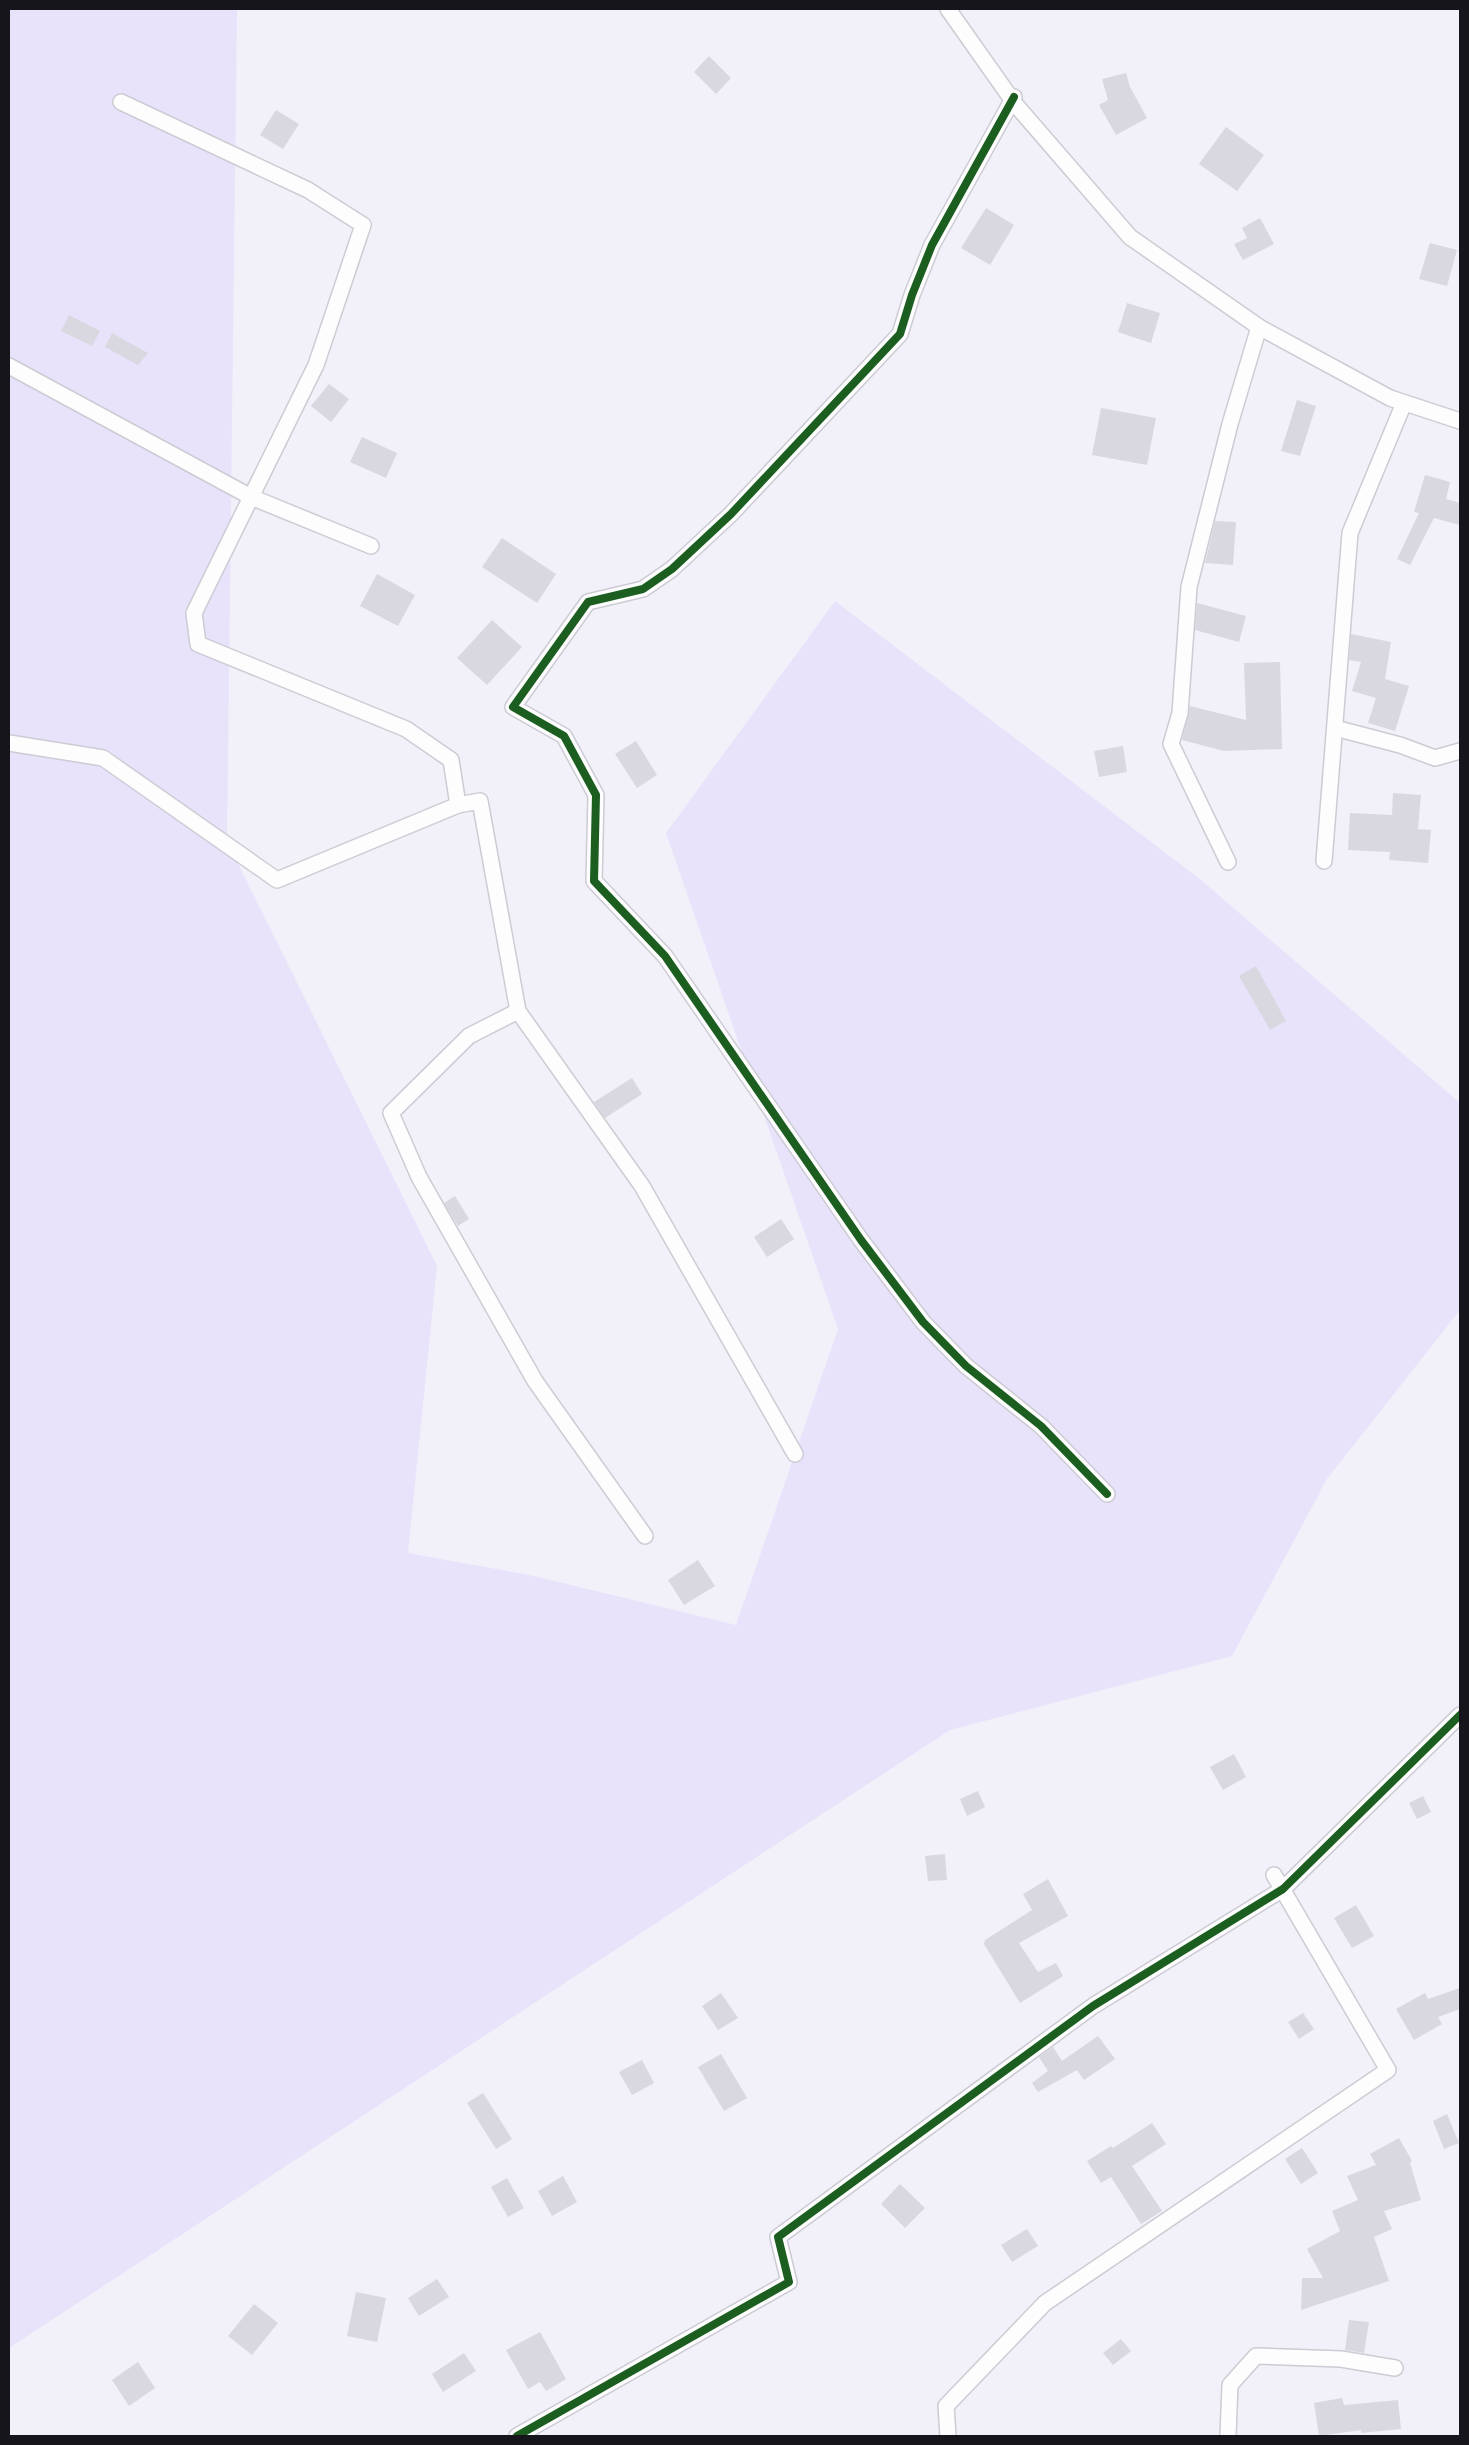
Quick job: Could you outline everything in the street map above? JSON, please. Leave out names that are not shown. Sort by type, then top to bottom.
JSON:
[{"type":"street","points":[[948,9],[1013,99],[1130,236],[1259,327],[1390,398],[1460,421]]},
{"type":"street","points":[[1013,99],[932,245],[912,295],[900,334],[731,514],[672,569],[643,589],[588,602],[513,707],[564,736],[596,795],[594,881],[665,956],[861,1240],[911,1307],[966,1366],[1041,1426],[1107,1494]]},
{"type":"street","points":[[121,102],[308,190],[363,225],[316,365],[194,614],[198,644],[406,729],[451,760],[458,804]]},
{"type":"street","points":[[1228,862],[1171,744],[1180,713],[1189,587],[1230,424],[1259,327]]},
{"type":"street","points":[[9,366],[251,497],[370,546]]},
{"type":"street","points":[[1324,861],[1350,533],[1404,403]]},
{"type":"street","points":[[1335,728],[1400,745],[1435,758],[1460,751]]},
{"type":"street","points":[[9,743],[103,758],[277,880],[458,804],[480,801],[518,1010],[642,1186],[795,1454]]},
{"type":"street","points":[[518,1010],[469,1036],[390,1112],[419,1177],[535,1382],[645,1536]]},
{"type":"street","points":[[517,2436],[790,2282],[778,2238],[1093,2006],[1283,1890],[1460,1715]]},
{"type":"street","points":[[948,2436],[946,2406],[1045,2302],[1388,2070],[1274,1875]]},
{"type":"street","points":[[1228,2436],[1230,2385],[1256,2356],[1342,2358],[1395,2368]]},
{"type":"shaded area","points":[[9,9],[237,9],[227,841],[437,1266],[408,1553],[534,1576],[736,1625],[838,1329],[666,833],[835,601],[1201,880],[1460,1103],[1460,1310],[1327,1479],[1232,1656],[950,1730],[9,2348]]},
{"type":"building","points":[[709,56],[731,78],[716,94],[694,72]]},
{"type":"building","points":[[1126,73],[1130,87],[1147,118],[1116,135],[1099,105],[1108,100],[1102,79]]},
{"type":"building","points":[[276,110],[299,124],[283,149],[260,135]]},
{"type":"building","points":[[1226,127],[1264,155],[1237,191],[1199,164]]},
{"type":"building","points":[[986,208],[1014,225],[990,265],[961,248]]},
{"type":"building","points":[[1260,218],[1274,244],[1243,260],[1234,244],[1247,238],[1242,228]]},
{"type":"building","points":[[1430,243],[1457,250],[1447,286],[1419,279]]},
{"type":"building","points":[[1127,303],[1160,313],[1151,343],[1118,332]]},
{"type":"building","points":[[69,315],[100,331],[92,346],[61,331]]},
{"type":"building","points":[[112,333],[148,353],[138,365],[105,347]]},
{"type":"building","points":[[329,384],[349,399],[331,422],[311,406]]},
{"type":"building","points":[[1297,400],[1316,406],[1300,456],[1281,451]]},
{"type":"building","points":[[1101,408],[1156,418],[1147,465],[1092,455]]},
{"type":"building","points":[[362,437],[397,453],[386,478],[350,462]]},
{"type":"building","points":[[1425,475],[1450,482],[1446,499],[1460,503],[1460,525],[1434,518],[1410,565],[1397,559],[1419,513],[1414,512]]},
{"type":"building","points":[[1215,521],[1236,522],[1233,565],[1205,563]]},
{"type":"building","points":[[502,538],[556,574],[537,603],[482,567]]},
{"type":"building","points":[[377,574],[415,595],[398,626],[360,606]]},
{"type":"building","points":[[1197,603],[1246,616],[1239,642],[1195,630]]},
{"type":"building","points":[[492,620],[522,647],[487,685],[457,658]]},
{"type":"building","points":[[1351,634],[1391,642],[1385,679],[1409,686],[1395,731],[1368,723],[1376,698],[1352,691],[1361,662],[1349,660]]},
{"type":"building","points":[[1280,662],[1282,749],[1224,751],[1182,740],[1190,706],[1246,720],[1244,663]]},
{"type":"building","points":[[636,741],[657,775],[637,788],[615,754]]},
{"type":"building","points":[[1123,746],[1127,772],[1099,777],[1094,751]]},
{"type":"building","points":[[1393,793],[1421,795],[1418,829],[1431,830],[1428,863],[1389,860],[1390,852],[1348,850],[1350,813],[1392,815]]},
{"type":"building","points":[[1256,966],[1286,1021],[1270,1030],[1239,976]]},
{"type":"building","points":[[632,1078],[642,1094],[605,1118],[594,1102]]},
{"type":"building","points":[[455,1196],[469,1219],[458,1226],[444,1203]]},
{"type":"building","points":[[781,1219],[794,1239],[767,1257],[754,1237]]},
{"type":"building","points":[[698,1560],[715,1586],[684,1605],[668,1580]]},
{"type":"building","points":[[1234,1754],[1246,1777],[1223,1790],[1210,1767]]},
{"type":"building","points":[[978,1791],[985,1807],[967,1816],[960,1799]]},
{"type":"building","points":[[1423,1796],[1431,1812],[1417,1819],[1409,1803]]},
{"type":"building","points":[[945,1854],[947,1880],[928,1881],[925,1856]]},
{"type":"building","points":[[1048,1879],[1068,1916],[1019,1943],[1038,1972],[1056,1963],[1063,1976],[1020,2003],[984,1944],[985,1940],[1032,1910],[1023,1894]]},
{"type":"building","points":[[1356,1905],[1374,1936],[1352,1948],[1334,1918]]},
{"type":"building","points":[[1460,1988],[1460,2009],[1438,2017],[1442,2024],[1414,2040],[1396,2009],[1425,1993],[1428,1999]]},
{"type":"building","points":[[721,1993],[738,2018],[718,2030],[702,2006]]},
{"type":"building","points":[[1303,2013],[1314,2029],[1299,2039],[1288,2022]]},
{"type":"building","points":[[1098,2036],[1115,2059],[1084,2080],[1077,2070],[1038,2092],[1032,2083],[1048,2071],[1039,2057],[1053,2047],[1062,2061]]},
{"type":"building","points":[[721,2054],[747,2098],[724,2111],[698,2067]]},
{"type":"building","points":[[642,2060],[654,2083],[632,2095],[619,2072]]},
{"type":"building","points":[[483,2093],[512,2139],[496,2149],[467,2103]]},
{"type":"building","points":[[1447,2114],[1459,2143],[1444,2149],[1433,2121]]},
{"type":"building","points":[[1152,2123],[1166,2144],[1132,2166],[1162,2211],[1141,2224],[1111,2177],[1101,2183],[1087,2161],[1111,2146],[1113,2148]]},
{"type":"building","points":[[1399,2138],[1412,2161],[1410,2163],[1421,2200],[1384,2211],[1392,2229],[1374,2237],[1389,2281],[1301,2310],[1302,2278],[1323,2278],[1307,2249],[1340,2231],[1332,2211],[1358,2200],[1347,2176],[1376,2165],[1370,2154]]},
{"type":"building","points":[[1302,2148],[1318,2173],[1301,2184],[1285,2159]]},
{"type":"building","points":[[563,2176],[577,2202],[552,2216],[538,2191]]},
{"type":"building","points":[[507,2178],[524,2208],[508,2217],[491,2187]]},
{"type":"building","points":[[900,2184],[925,2208],[905,2228],[881,2204]]},
{"type":"building","points":[[1027,2229],[1038,2246],[1012,2262],[1001,2245]]},
{"type":"building","points":[[437,2279],[449,2297],[419,2316],[408,2298]]},
{"type":"building","points":[[356,2292],[386,2298],[377,2342],[347,2336]]},
{"type":"building","points":[[254,2304],[278,2323],[252,2355],[228,2336]]},
{"type":"building","points":[[1349,2320],[1369,2322],[1364,2353],[1345,2350]]},
{"type":"building","points":[[540,2332],[566,2379],[546,2391],[540,2382],[528,2389],[506,2350]]},
{"type":"building","points":[[1121,2339],[1131,2351],[1113,2365],[1103,2353]]},
{"type":"building","points":[[464,2353],[476,2371],[443,2392],[432,2374]]},
{"type":"building","points":[[138,2362],[155,2388],[129,2406],[112,2380]]},
{"type":"building","points":[[1342,2398],[1344,2405],[1398,2400],[1401,2429],[1361,2433],[1361,2430],[1319,2436],[1314,2403]]},
{"type":"cycle path","points":[[1014,97],[932,245],[912,295],[900,334],[731,514],[672,569],[643,589],[588,602],[513,707],[564,736],[596,795],[594,881],[665,956],[861,1240],[923,1322],[966,1366],[1041,1426],[1107,1494]]},
{"type":"cycle path","points":[[517,2436],[789,2282],[778,2237],[1093,2006],[1283,1889],[1460,1715]]}]
